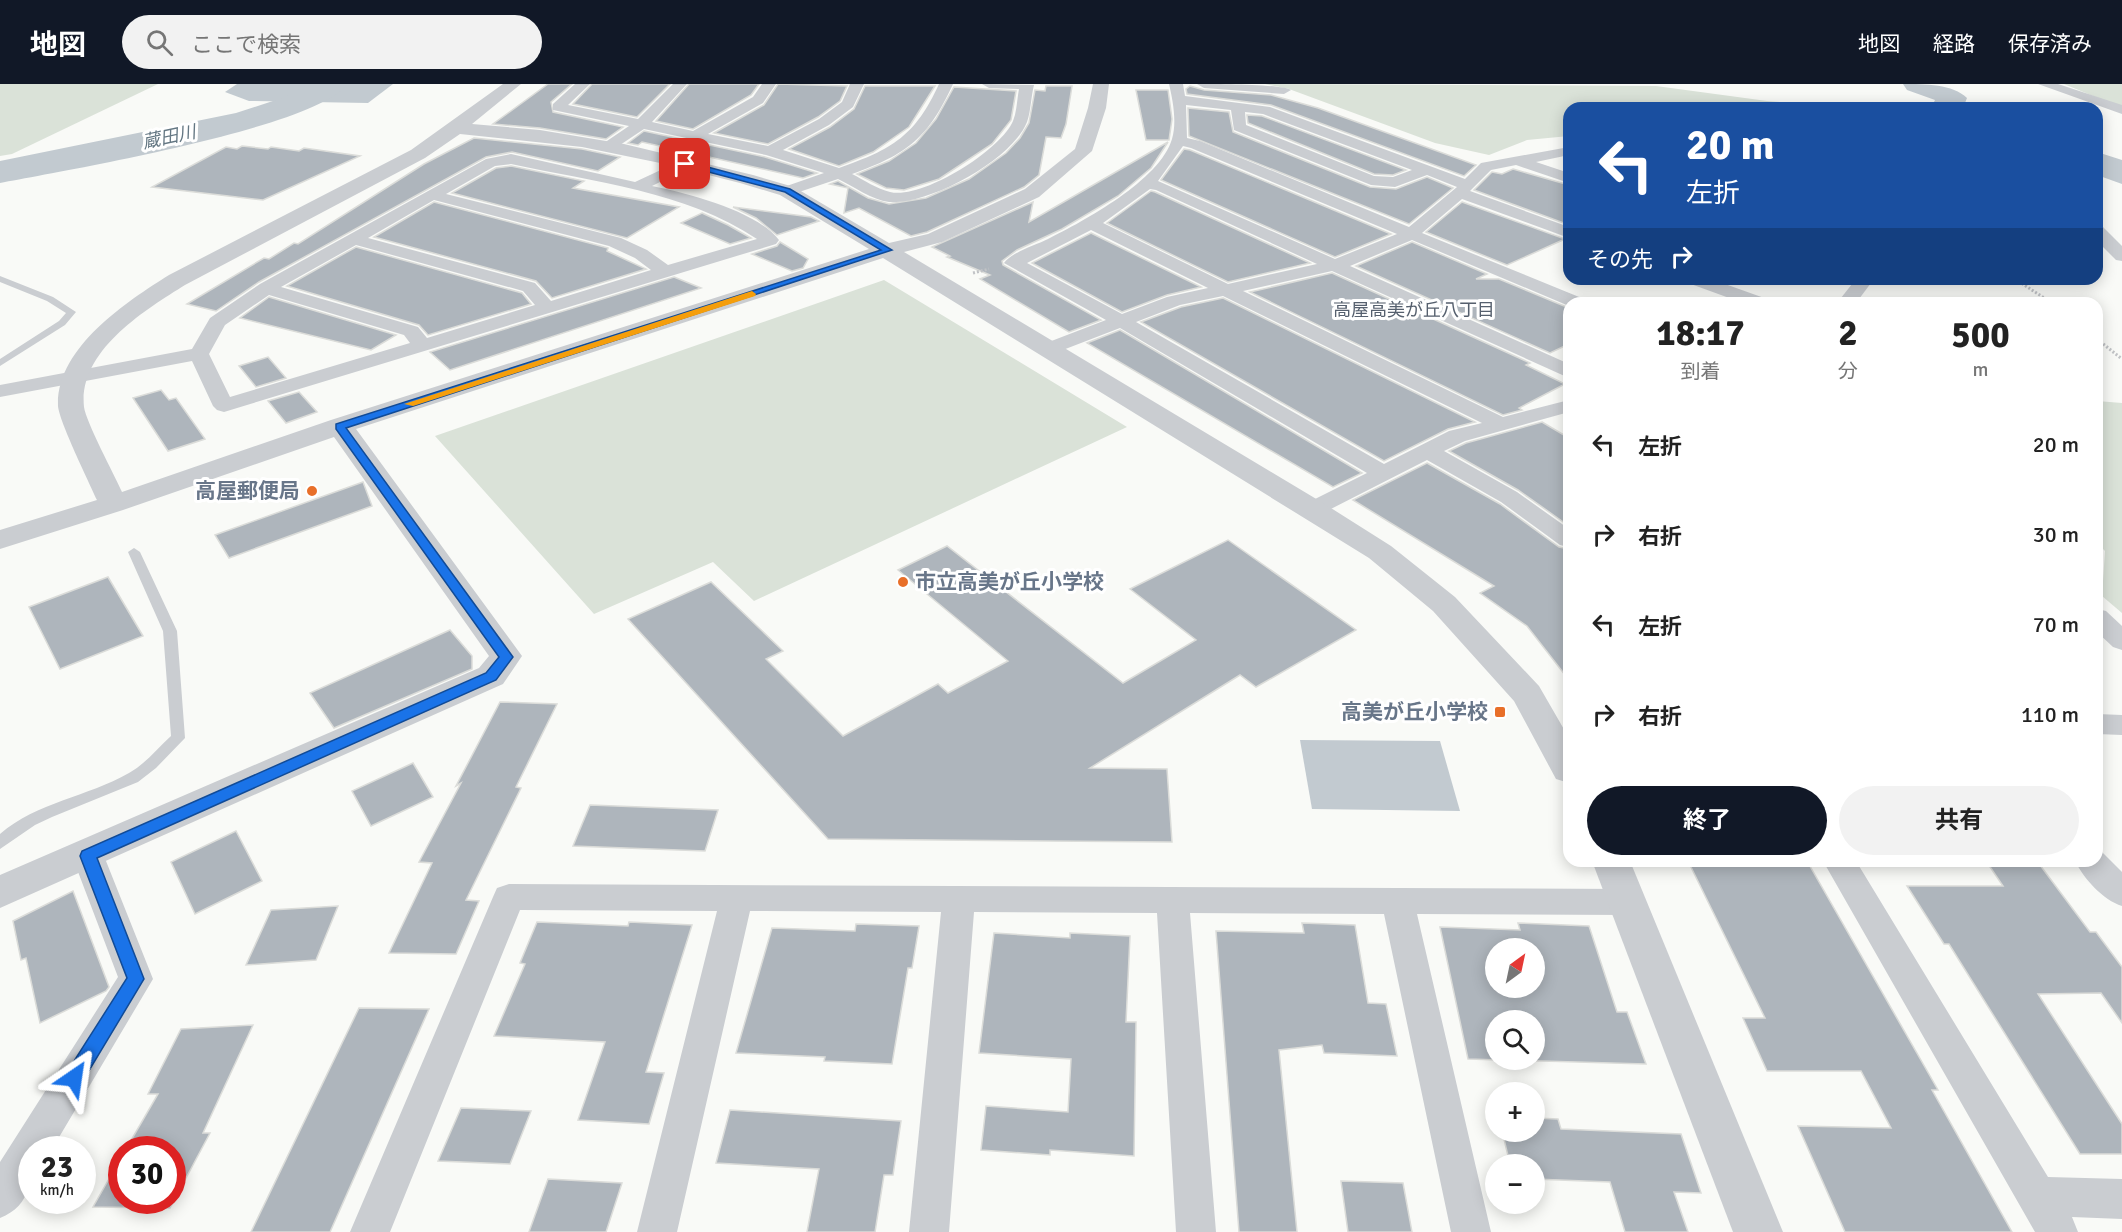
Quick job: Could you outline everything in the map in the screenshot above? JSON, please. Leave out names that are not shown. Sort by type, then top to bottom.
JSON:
[{"type":"street","points":[[113,504],[71,408],[74,377],[104,333],[139,304],[177,280],[418,154],[513,84]]},
{"type":"street","points":[[583,84],[558,107],[770,151],[838,172],[887,197],[910,197],[963,175],[998,149],[1020,122],[1027,85],[989,84]]},
{"type":"street","points":[[609,146],[641,125],[680,84]]},
{"type":"street","points":[[694,136],[758,100],[768,84]]},
{"type":"street","points":[[770,151],[824,122],[848,104],[857,84]]},
{"type":"street","points":[[788,191],[883,155],[915,135],[933,112],[946,84]]},
{"type":"street","points":[[0,540],[340,426],[888,250],[935,238],[1032,193],[1083,151],[1097,108],[1101,84]]},
{"type":"street","points":[[1204,84],[1284,90],[1257,84]]},
{"type":"street","points":[[2045,84],[2098,102]]},
{"type":"street","points":[[1383,472],[1119,320],[1013,263],[1091,224],[1148,183],[1179,141],[1178,92],[1265,110],[1424,171],[1563,231]]},
{"type":"street","points":[[2103,104],[2122,110]]},
{"type":"street","points":[[1238,106],[1239,126],[1371,180],[1395,182],[1424,171]]},
{"type":"street","points":[[456,128],[522,131],[609,146],[788,191],[1313,509],[1380,552],[1444,604],[1527,694],[1563,759]]},
{"type":"street","points":[[1179,141],[1195,144],[1563,297]]},
{"type":"street","points":[[1048,349],[1119,320],[1174,301],[1331,266],[1373,252],[1409,235],[1486,166],[1563,152]]},
{"type":"street","points":[[512,159],[696,200],[740,220],[770,240],[224,406],[199,354],[217,322],[266,288],[491,162],[512,159]]},
{"type":"street","points":[[1518,160],[1563,176]]},
{"type":"street","points":[[639,186],[685,164]]},
{"type":"street","points":[[1148,183],[1162,187],[1331,266],[1563,369]]},
{"type":"street","points":[[433,195],[615,242],[641,254],[665,272]]},
{"type":"street","points":[[1091,224],[1501,424]]},
{"type":"street","points":[[2103,237],[2122,256]]},
{"type":"street","points":[[354,239],[529,287],[548,308]]},
{"type":"street","points":[[1710,285],[1744,297]]},
{"type":"street","points":[[1851,297],[1860,285]]},
{"type":"street","points":[[266,288],[411,331],[423,346]]},
{"type":"street","points":[[0,391],[199,354]]},
{"type":"street","points":[[1313,509],[1456,436],[1563,410]]},
{"type":"street","points":[[0,892],[88,856],[491,676],[506,657],[340,426]]},
{"type":"street","points":[[1427,450],[1509,497],[1563,536]]},
{"type":"street","points":[[2103,623],[2122,641]]},
{"type":"street","points":[[2103,724],[2122,725]]},
{"type":"street","points":[[0,1198],[136,979],[88,856]]},
{"type":"street","points":[[1613,867],[1758,1232]]},
{"type":"street","points":[[1843,867],[2058,1232]]},
{"type":"street","points":[[2097,867],[2122,893]]},
{"type":"street","points":[[370,1232],[509,897],[1627,902]]},
{"type":"street","points":[[657,1232],[737,898]]},
{"type":"street","points":[[929,1232],[959,899]]},
{"type":"street","points":[[1173,900],[1196,1232]]},
{"type":"street","points":[[1398,901],[1471,1232]]},
{"type":"street","points":[[2038,1196],[2122,1199]]},
{"type":"lane","points":[[0,279],[50,299],[71,312],[62,323],[0,363]]},
{"type":"lane","points":[[0,843],[9,833],[74,800],[135,777],[178,738],[170,631],[134,552]]},
{"type":"path","points":[[2024,285],[2043,297]]},
{"type":"path","points":[[2103,344],[2122,358]]},
{"type":"shaded area","points":[[0,84],[158,84],[12,154],[0,156]]},
{"type":"shaded area","points":[[237,84],[393,84],[368,103],[249,101],[225,92]]},
{"type":"shaded area","points":[[1265,84],[1656,86],[1779,102],[1563,102],[1563,137],[1527,140],[1489,155],[1435,143],[1289,89]]},
{"type":"shaded area","points":[[2064,84],[2122,84],[2122,108]]},
{"type":"shaded area","points":[[884,280],[1127,427],[754,601],[713,562],[594,614],[435,436]]},
{"type":"shaded area","points":[[2103,401],[2122,403],[2122,613],[2103,597],[2105,551],[2103,549]]},
{"type":"shaded area","points":[[1300,740],[1440,741],[1460,811],[1312,809]]},
{"type":"building","points":[[548,84],[572,84],[551,102],[553,112],[623,127],[606,139],[540,128],[493,124]]},
{"type":"building","points":[[592,84],[670,84],[637,117],[573,104]]},
{"type":"building","points":[[689,84],[759,84],[751,95],[693,129],[656,121]]},
{"type":"building","points":[[778,84],[847,86],[840,101],[818,117],[768,144],[714,133],[764,105]]},
{"type":"building","points":[[865,86],[935,86],[909,127],[873,152],[839,166],[789,149],[830,127],[854,109]]},
{"type":"building","points":[[1046,86],[1072,86],[1066,124],[1061,138],[1046,137],[1039,175],[1024,187],[927,232],[911,236],[859,208],[844,213],[848,188],[830,184],[838,181],[868,198],[889,204],[926,198],[969,179],[1006,153],[1020,138],[1029,123],[1035,90],[1045,91]]},
{"type":"building","points":[[1190,86],[1204,90],[1271,95],[1318,108],[1476,165],[1464,176],[1271,105],[1187,94],[1186,89]]},
{"type":"building","points":[[954,87],[1016,91],[1011,120],[992,144],[939,179],[904,190],[886,188],[857,174],[889,161],[916,143],[936,119]]},
{"type":"building","points":[[1136,90],[1168,90],[1172,119],[1169,140],[1146,140]]},
{"type":"building","points":[[1188,108],[1229,112],[1233,132],[1370,187],[1396,189],[1427,177],[1453,188],[1409,224],[1189,136]]},
{"type":"building","points":[[1247,115],[1262,116],[1406,170],[1393,175],[1374,174],[1248,123]]},
{"type":"building","points":[[644,131],[765,157],[817,173],[803,178],[642,142],[638,145],[628,143]]},
{"type":"building","points":[[474,138],[582,149],[620,157],[598,171],[512,152],[486,157],[259,282],[216,311],[187,304],[264,258],[269,259],[294,243],[298,244],[424,164]]},
{"type":"building","points":[[1168,142],[1151,168],[1118,196],[1062,229],[1017,250],[1002,261],[1003,265],[1101,320],[1069,332],[980,279],[990,275],[947,257],[950,256],[932,247],[1033,202],[1029,222]]},
{"type":"building","points":[[242,146],[299,151],[304,148],[360,156],[263,200],[152,187],[226,147],[237,149]]},
{"type":"building","points":[[1184,149],[1391,234],[1335,257],[1161,180]]},
{"type":"building","points":[[511,166],[584,181],[573,188],[679,207],[627,238],[452,193],[496,168]]},
{"type":"building","points":[[1513,169],[1563,183],[1563,223],[1474,190],[1492,172],[1502,174]]},
{"type":"building","points":[[1151,191],[1310,263],[1228,282],[1107,223]]},
{"type":"building","points":[[434,202],[608,248],[607,251],[646,269],[552,298],[536,281],[374,237]]},
{"type":"building","points":[[1462,202],[1563,240],[1507,265],[1426,232]]},
{"type":"building","points":[[733,207],[811,217],[819,221],[777,235],[756,218]]},
{"type":"building","points":[[702,213],[751,238],[730,244],[681,223]]},
{"type":"building","points":[[1091,233],[1201,287],[1167,295],[1122,312],[1032,263]]},
{"type":"building","points":[[780,242],[808,259],[803,268],[792,271],[752,254],[777,246]]},
{"type":"building","points":[[1412,242],[1487,274],[1476,279],[1499,279],[1563,306],[1563,347],[1550,353],[1356,266]]},
{"type":"building","points":[[356,247],[522,293],[531,304],[428,335],[419,325],[287,286]]},
{"type":"building","points":[[1332,273],[1530,363],[1526,365],[1563,385],[1519,408],[1522,410],[1503,415],[1250,292]]},
{"type":"building","points":[[674,277],[701,288],[450,370],[430,352]]},
{"type":"building","points":[[269,297],[396,335],[371,350],[240,318]]},
{"type":"building","points":[[1223,298],[1475,422],[1448,429],[1384,461],[1141,322],[1181,307]]},
{"type":"building","points":[[1120,330],[1362,473],[1333,487],[1087,343]]},
{"type":"building","points":[[268,357],[286,378],[256,387],[239,366]]},
{"type":"building","points":[[161,390],[169,400],[176,398],[205,439],[168,451],[133,398]]},
{"type":"building","points":[[299,392],[317,412],[286,423],[268,401]]},
{"type":"building","points":[[1542,422],[1563,434],[1563,522],[1518,490],[1449,451],[1466,443]]},
{"type":"building","points":[[1427,463],[1500,504],[1563,548],[1563,672],[1527,626],[1480,593],[1494,586],[1353,500]]},
{"type":"building","points":[[363,482],[372,506],[229,558],[215,535]]},
{"type":"building","points":[[1228,540],[1356,630],[1256,687],[1240,675],[1090,768],[1167,769],[1172,842],[828,839],[628,619],[711,582],[783,651],[766,659],[843,736],[938,684],[948,693],[1008,661],[898,570],[947,546],[1123,683],[1196,640],[1130,589]]},
{"type":"building","points":[[108,577],[143,636],[60,669],[29,607]]},
{"type":"building","points":[[450,630],[472,656],[472,669],[334,728],[310,693]]},
{"type":"building","points":[[500,702],[557,704],[516,787],[521,788],[466,900],[479,901],[456,954],[389,953],[432,863],[419,862]]},
{"type":"building","points":[[413,763],[433,797],[371,826],[352,791]]},
{"type":"building","points":[[590,805],[718,810],[705,851],[573,846]]},
{"type":"building","points":[[236,831],[262,881],[195,914],[171,862]]},
{"type":"building","points":[[1691,867],[1810,867],[1938,1090],[1932,1090],[2012,1232],[1845,1232],[1798,1126],[1891,1128],[1861,1071],[1767,1071],[1743,1018],[1765,1018]]},
{"type":"building","points":[[1990,867],[2041,867],[2090,932],[2096,932],[2122,967],[2122,1023],[2101,993],[2038,994],[2122,1124],[2122,1154],[2080,1154],[1949,944],[1944,944],[1907,886],[2003,886]]},
{"type":"building","points":[[73,891],[109,987],[106,991],[40,1023],[26,958],[21,960],[13,921]]},
{"type":"building","points":[[338,906],[316,960],[246,965],[271,910]]},
{"type":"building","points":[[537,922],[628,926],[629,922],[692,925],[646,1072],[664,1073],[649,1124],[578,1120],[605,1042],[494,1036],[525,964],[520,963]]},
{"type":"building","points":[[1302,923],[1355,925],[1368,1003],[1386,1004],[1397,1056],[1324,1053],[1322,1045],[1279,1050],[1297,1232],[1239,1232],[1216,931],[1304,933]]},
{"type":"building","points":[[1518,923],[1589,926],[1617,1012],[1627,1012],[1646,1064],[1545,1061],[1545,1010],[1485,1010],[1485,1059],[1468,1059],[1440,927],[1520,930]]},
{"type":"building","points":[[856,924],[919,926],[912,968],[908,968],[892,1064],[824,1061],[825,1057],[736,1053],[772,928],[855,931]]},
{"type":"building","points":[[994,933],[1070,938],[1070,933],[1130,936],[1126,1022],[1136,1022],[1134,1156],[1050,1150],[1050,1155],[981,1150],[986,1106],[1068,1112],[1071,1059],[979,1053]]},
{"type":"building","points":[[359,1008],[429,1009],[330,1232],[251,1232]]},
{"type":"building","points":[[253,1025],[203,1133],[210,1133],[186,1178],[186,1136],[134,1136],[158,1094],[148,1094],[181,1029]]},
{"type":"building","points":[[461,1108],[531,1111],[510,1164],[438,1161]]},
{"type":"building","points":[[730,1110],[901,1121],[893,1175],[884,1175],[875,1232],[807,1232],[819,1169],[716,1163]]},
{"type":"building","points":[[1545,1118],[1558,1119],[1561,1129],[1681,1134],[1701,1193],[1674,1192],[1688,1232],[1625,1232],[1610,1182],[1545,1179],[1545,1154],[1508,1154],[1505,1142],[1545,1142]]},
{"type":"building","points":[[548,1179],[622,1183],[606,1232],[529,1232]]},
{"type":"building","points":[[108,1181],[108,1207],[96,1207],[96,1202]]},
{"type":"building","points":[[1341,1181],[1403,1183],[1412,1232],[1348,1232]]},
{"type":"waterway","name":"蔵田川","points":[[0,172],[132,146],[256,118],[294,104],[332,84]]},
{"type":"waterway","points":[[1918,84],[1948,94],[1951,98],[1949,102]]},
{"type":"waterway","points":[[2103,165],[2122,173]]},
{"type":"slow traffic","points":[[410,404],[752,294]]},
{"type":"place","name":"高屋郵便局","points":[[312,491]]},
{"type":"place","name":"市立高美が丘小学校","points":[[903,582]]},
{"type":"place","name":"高美が丘小学校","points":[[1500,712]]},
{"type":"district","name":"高屋高美が丘八丁目","points":[[1414,310]]},
{"type":"route","points":[[74,1078],[136,979],[88,856],[491,676],[506,657],[340,426],[888,250],[788,191],[742,177],[685,164]]}]
